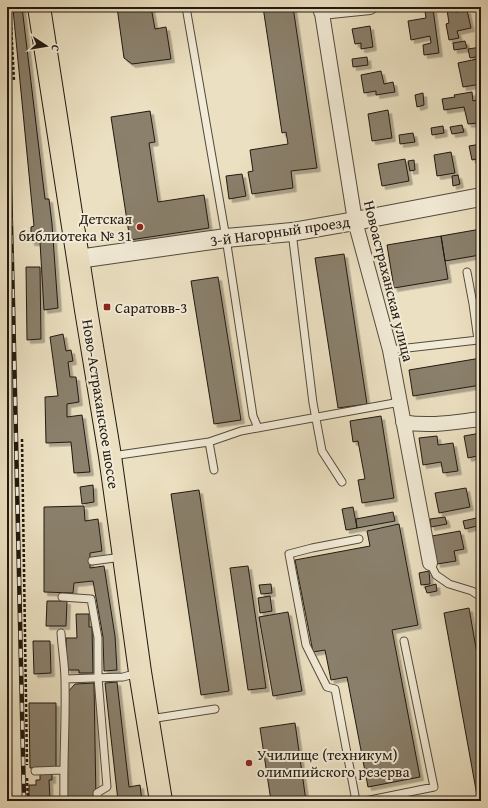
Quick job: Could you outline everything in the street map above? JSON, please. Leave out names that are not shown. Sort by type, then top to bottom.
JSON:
[{"type":"main road","name":"Ново-Астраханское шоссе","points":[[39,7],[110,456],[140,672],[161,801]]},
{"type":"street","points":[[321,10],[370,7]]},
{"type":"street","name":"Новоастраханская улица","points":[[321,10],[355,221],[390,350],[430,563]]},
{"type":"street","name":"3-й Нагорный проезд","points":[[78,259],[226,238],[292,232],[481,197]]},
{"type":"street","points":[[403,422],[433,425],[481,419]]},
{"type":"lane","points":[[186,7],[226,238],[253,416],[258,428]]},
{"type":"lane","points":[[292,232],[312,395],[322,451],[342,482]]},
{"type":"lane","points":[[390,350],[478,340],[467,272]]},
{"type":"lane","points":[[473,304],[481,302]]},
{"type":"lane","points":[[110,456],[209,442],[241,431],[400,402]]},
{"type":"lane","points":[[209,442],[214,470]]},
{"type":"lane","points":[[356,801],[336,689],[327,687],[306,645],[289,554],[359,539]]},
{"type":"lane","points":[[92,561],[124,556]]},
{"type":"lane","points":[[430,563],[436,575],[448,584],[472,591],[481,597]]},
{"type":"lane","points":[[62,597],[91,599],[98,638],[98,678],[107,787],[98,793],[98,801]]},
{"type":"lane","points":[[61,633],[65,680],[65,750],[63,770],[64,801]]},
{"type":"lane","points":[[365,801],[434,787],[404,642]]},
{"type":"lane","points":[[65,680],[123,676],[140,672]]},
{"type":"lane","points":[[148,719],[215,709]]},
{"type":"lane","points":[[35,771],[63,770]]},
{"type":"path","points":[[10,7],[14,81]]},
{"type":"path","points":[[22,439],[27,770]]},
{"type":"path","points":[[28,778],[28,801]]},
{"type":"building","points":[[22,7],[45,199],[49,199],[52,224],[58,308],[44,310],[40,242],[31,242],[31,227],[34,226],[13,9]]},
{"type":"building","points":[[117,7],[151,7],[155,29],[166,27],[171,59],[132,64],[124,58]]},
{"type":"building","points":[[263,7],[293,7],[317,168],[291,171],[293,188],[252,194],[248,172],[253,171],[250,150],[288,144],[286,132],[282,133]]},
{"type":"building","points":[[455,8],[456,12],[467,10],[471,28],[457,31],[459,38],[449,40],[446,24],[449,23],[447,10]]},
{"type":"building","points":[[433,9],[439,53],[424,55],[423,45],[431,43],[430,36],[411,40],[408,21],[426,18],[425,11]]},
{"type":"building","points":[[370,26],[373,47],[361,49],[361,43],[355,44],[352,29]]},
{"type":"building","points":[[465,41],[467,48],[454,50],[453,43]]},
{"type":"building","points":[[481,47],[481,56],[470,58],[468,49]]},
{"type":"building","points":[[367,57],[368,65],[353,67],[352,59]]},
{"type":"building","points":[[477,59],[481,84],[463,87],[458,63]]},
{"type":"building","points":[[381,71],[384,84],[393,82],[395,92],[376,95],[376,91],[364,93],[361,75]]},
{"type":"building","points":[[472,92],[473,101],[481,99],[481,127],[478,127],[477,123],[468,124],[464,107],[444,110],[442,99]]},
{"type":"building","points":[[423,93],[424,105],[417,107],[415,95]]},
{"type":"building","points":[[388,110],[392,138],[372,141],[368,114]]},
{"type":"building","points":[[150,111],[155,142],[149,143],[158,202],[204,195],[209,228],[130,240],[111,117]]},
{"type":"building","points":[[462,125],[464,132],[452,134],[450,127]]},
{"type":"building","points":[[443,126],[444,133],[432,135],[431,128]]},
{"type":"building","points":[[413,133],[415,142],[400,144],[399,135]]},
{"type":"building","points":[[481,144],[481,173],[479,173],[476,159],[472,160],[469,146]]},
{"type":"building","points":[[451,152],[455,173],[437,176],[434,155]]},
{"type":"building","points":[[405,159],[409,181],[382,186],[378,164]]},
{"type":"building","points":[[414,160],[415,170],[410,171],[408,161]]},
{"type":"building","points":[[242,174],[246,196],[229,199],[226,176]]},
{"type":"building","points":[[458,175],[460,184],[453,186],[452,176]]},
{"type":"building","points":[[481,229],[481,263],[480,255],[445,261],[441,236]]},
{"type":"building","points":[[441,236],[448,279],[394,288],[387,245]]},
{"type":"building","points":[[344,254],[367,404],[338,408],[315,258]]},
{"type":"building","points":[[26,267],[40,267],[41,339],[27,340]]},
{"type":"building","points":[[218,277],[241,420],[214,424],[191,281]]},
{"type":"building","points":[[63,334],[66,351],[71,350],[73,361],[68,362],[70,377],[76,377],[79,402],[67,404],[67,417],[82,415],[90,472],[74,473],[71,442],[46,443],[45,397],[58,396],[50,337]]},
{"type":"building","points":[[481,358],[481,385],[413,396],[409,370]]},
{"type":"building","points":[[381,416],[394,498],[362,503],[358,480],[365,479],[358,441],[353,442],[350,421]]},
{"type":"building","points":[[481,433],[481,455],[468,458],[464,436]]},
{"type":"building","points":[[437,436],[438,445],[453,443],[458,471],[443,473],[441,462],[423,465],[419,438]]},
{"type":"building","points":[[93,485],[94,502],[82,504],[80,487]]},
{"type":"building","points":[[466,488],[470,507],[439,513],[435,493]]},
{"type":"building","points":[[199,490],[229,691],[201,695],[171,494]]},
{"type":"building","points":[[84,506],[85,521],[98,519],[102,551],[90,553],[90,568],[104,566],[115,636],[117,670],[104,671],[103,637],[93,581],[74,583],[73,593],[44,592],[44,507]]},
{"type":"building","points":[[353,507],[357,528],[346,530],[342,509]]},
{"type":"building","points":[[393,512],[395,521],[357,528],[356,519]]},
{"type":"building","points":[[445,517],[447,524],[431,527],[430,519]]},
{"type":"building","points":[[481,517],[481,525],[465,529],[463,521]]},
{"type":"building","points":[[399,524],[418,625],[392,630],[420,777],[368,787],[347,677],[331,680],[325,650],[313,652],[295,560],[370,546],[367,531]]},
{"type":"building","points":[[460,531],[464,549],[454,551],[456,561],[437,564],[432,536]]},
{"type":"building","points":[[481,543],[481,564],[477,544]]},
{"type":"building","points":[[248,566],[266,688],[248,690],[230,568]]},
{"type":"building","points":[[429,571],[430,584],[421,585],[419,573]]},
{"type":"building","points":[[271,584],[272,593],[261,594],[259,585]]},
{"type":"building","points":[[436,584],[437,591],[427,593],[425,587]]},
{"type":"building","points":[[270,596],[272,611],[260,613],[258,598]]},
{"type":"building","points":[[47,601],[67,601],[66,626],[46,626]]},
{"type":"building","points":[[469,608],[481,677],[481,801],[478,801],[444,613]]},
{"type":"building","points":[[288,612],[302,691],[273,696],[259,617]]},
{"type":"building","points":[[76,614],[89,614],[89,627],[92,627],[93,673],[79,673],[79,670],[67,670],[66,638],[77,638]]},
{"type":"building","points":[[33,641],[50,641],[51,673],[34,674]]},
{"type":"building","points":[[117,682],[129,787],[140,785],[142,801],[118,801],[105,683]]},
{"type":"building","points":[[94,683],[96,801],[67,801],[67,693],[75,684]]},
{"type":"building","points":[[29,703],[56,703],[56,768],[30,768]]},
{"type":"building","points":[[295,723],[306,801],[271,801],[260,728]]},
{"type":"building","points":[[40,773],[52,773],[52,780],[49,780],[50,799],[46,801],[29,801],[29,785],[36,785],[36,780],[40,780]]},
{"type":"railway","points":[[7,73],[24,801]]},
{"type":"railway","points":[[7,646],[10,801]]},
{"type":"place","name":"Детская библиотека № 31","points":[[140,227]]},
{"type":"place","name":"Саратовв-3","points":[[107,307]]},
{"type":"place","name":"Училище (техникум) олимпийского резерва","points":[[249,763]]}]
